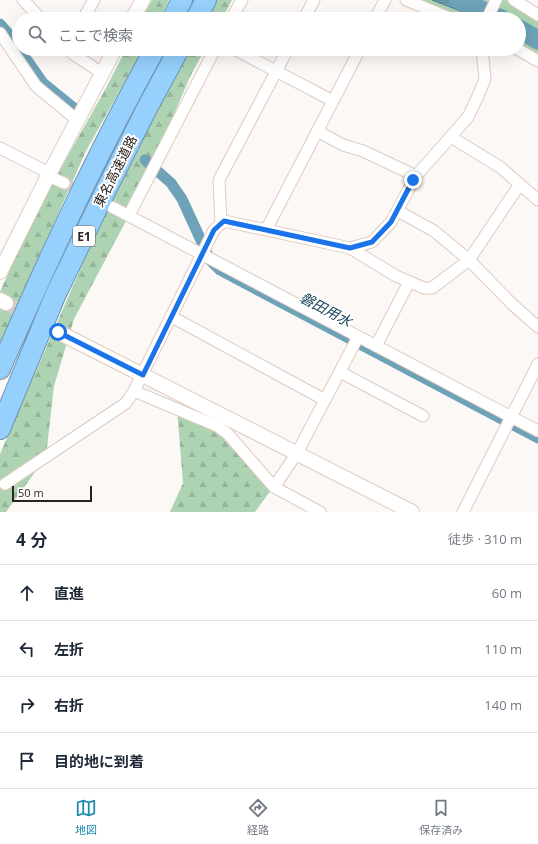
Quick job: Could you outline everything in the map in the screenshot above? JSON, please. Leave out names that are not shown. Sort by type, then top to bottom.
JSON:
[{"type":"highway","points":[[176,12],[182,0]]},
{"type":"highway","points":[[200,12],[206,0]]},
{"type":"highway","name":"東名高速道路","points":[[0,369],[84,184],[151,56]]},
{"type":"highway","name":"東名高速道路","points":[[0,429],[58,289],[110,181],[175,56]]},
{"type":"street","points":[[23,0],[34,12]]},
{"type":"street","points":[[87,12],[94,0]]},
{"type":"street","points":[[136,12],[143,0]]},
{"type":"street","points":[[235,12],[242,0]]},
{"type":"street","points":[[308,12],[314,0]]},
{"type":"street","points":[[379,12],[385,0]]},
{"type":"street","points":[[406,0],[435,12]]},
{"type":"street","points":[[490,12],[496,0]]},
{"type":"street","points":[[514,0],[538,15]]},
{"type":"street","points":[[0,33],[12,51]]},
{"type":"street","points":[[526,54],[538,61]]},
{"type":"street","points":[[16,56],[36,86],[77,120]]},
{"type":"street","points":[[76,56],[102,73]]},
{"type":"street","points":[[0,272],[49,174],[111,56]]},
{"type":"street","points":[[129,215],[212,56]]},
{"type":"street","points":[[247,56],[333,101]]},
{"type":"street","points":[[221,224],[219,180],[285,56]]},
{"type":"street","points":[[266,230],[356,56]]},
{"type":"street","points":[[350,248],[372,242],[391,222],[416,176],[468,117],[485,79],[483,56]]},
{"type":"street","points":[[318,131],[343,145],[363,151],[416,176]]},
{"type":"street","points":[[451,137],[500,167],[538,200]]},
{"type":"street","points":[[0,148],[64,183]]},
{"type":"street","points":[[5,484],[126,403],[143,375],[214,230],[224,221],[350,248],[396,276],[424,288],[432,288],[469,260],[520,184]]},
{"type":"street","points":[[112,207],[538,431]]},
{"type":"street","points":[[398,211],[434,231],[469,260],[512,304],[538,327]]},
{"type":"street","points":[[376,346],[409,282]]},
{"type":"street","points":[[172,317],[325,400]]},
{"type":"street","points":[[58,332],[412,512]]},
{"type":"street","points":[[274,488],[297,453],[358,337]]},
{"type":"street","points":[[463,512],[538,364]]},
{"type":"street","points":[[340,372],[423,416]]},
{"type":"street","points":[[134,391],[217,426],[227,433],[274,488],[320,512]]},
{"type":"green space","points":[[152,0],[169,0],[163,12],[145,12]]},
{"type":"green space","points":[[213,0],[232,0],[226,12],[206,12]]},
{"type":"green space","points":[[417,0],[506,0],[538,16],[538,56],[526,49],[526,12],[447,12]]},
{"type":"green space","points":[[122,56],[139,56],[86,151],[0,345],[0,292],[31,221]]},
{"type":"green space","points":[[181,56],[201,56],[190,77],[137,200],[74,319],[54,386],[46,457],[6,512],[0,512],[0,454],[112,196]]},
{"type":"green space","points":[[177,409],[208,422],[271,490],[255,512],[170,512],[183,483]]},
{"type":"water","points":[[432,0],[469,0],[463,12]]},
{"type":"waterway","points":[[459,0],[486,12]]},
{"type":"waterway","name":"磐田用水","points":[[0,24],[12,39]]},
{"type":"waterway","points":[[526,33],[538,40]]},
{"type":"waterway","name":"磐田用水","points":[[24,56],[43,83],[75,109]]},
{"type":"waterway","name":"磐田用水","points":[[145,160],[171,183],[182,199],[210,260],[220,270],[538,438]]},
{"type":"tunnel","points":[[64,183],[105,203]]},
{"type":"tunnel","points":[[6,303],[51,328]]},
{"type":"route","points":[[58,332],[143,375],[214,230],[224,221],[350,248],[372,242],[391,222],[404,200],[413,180]]}]
